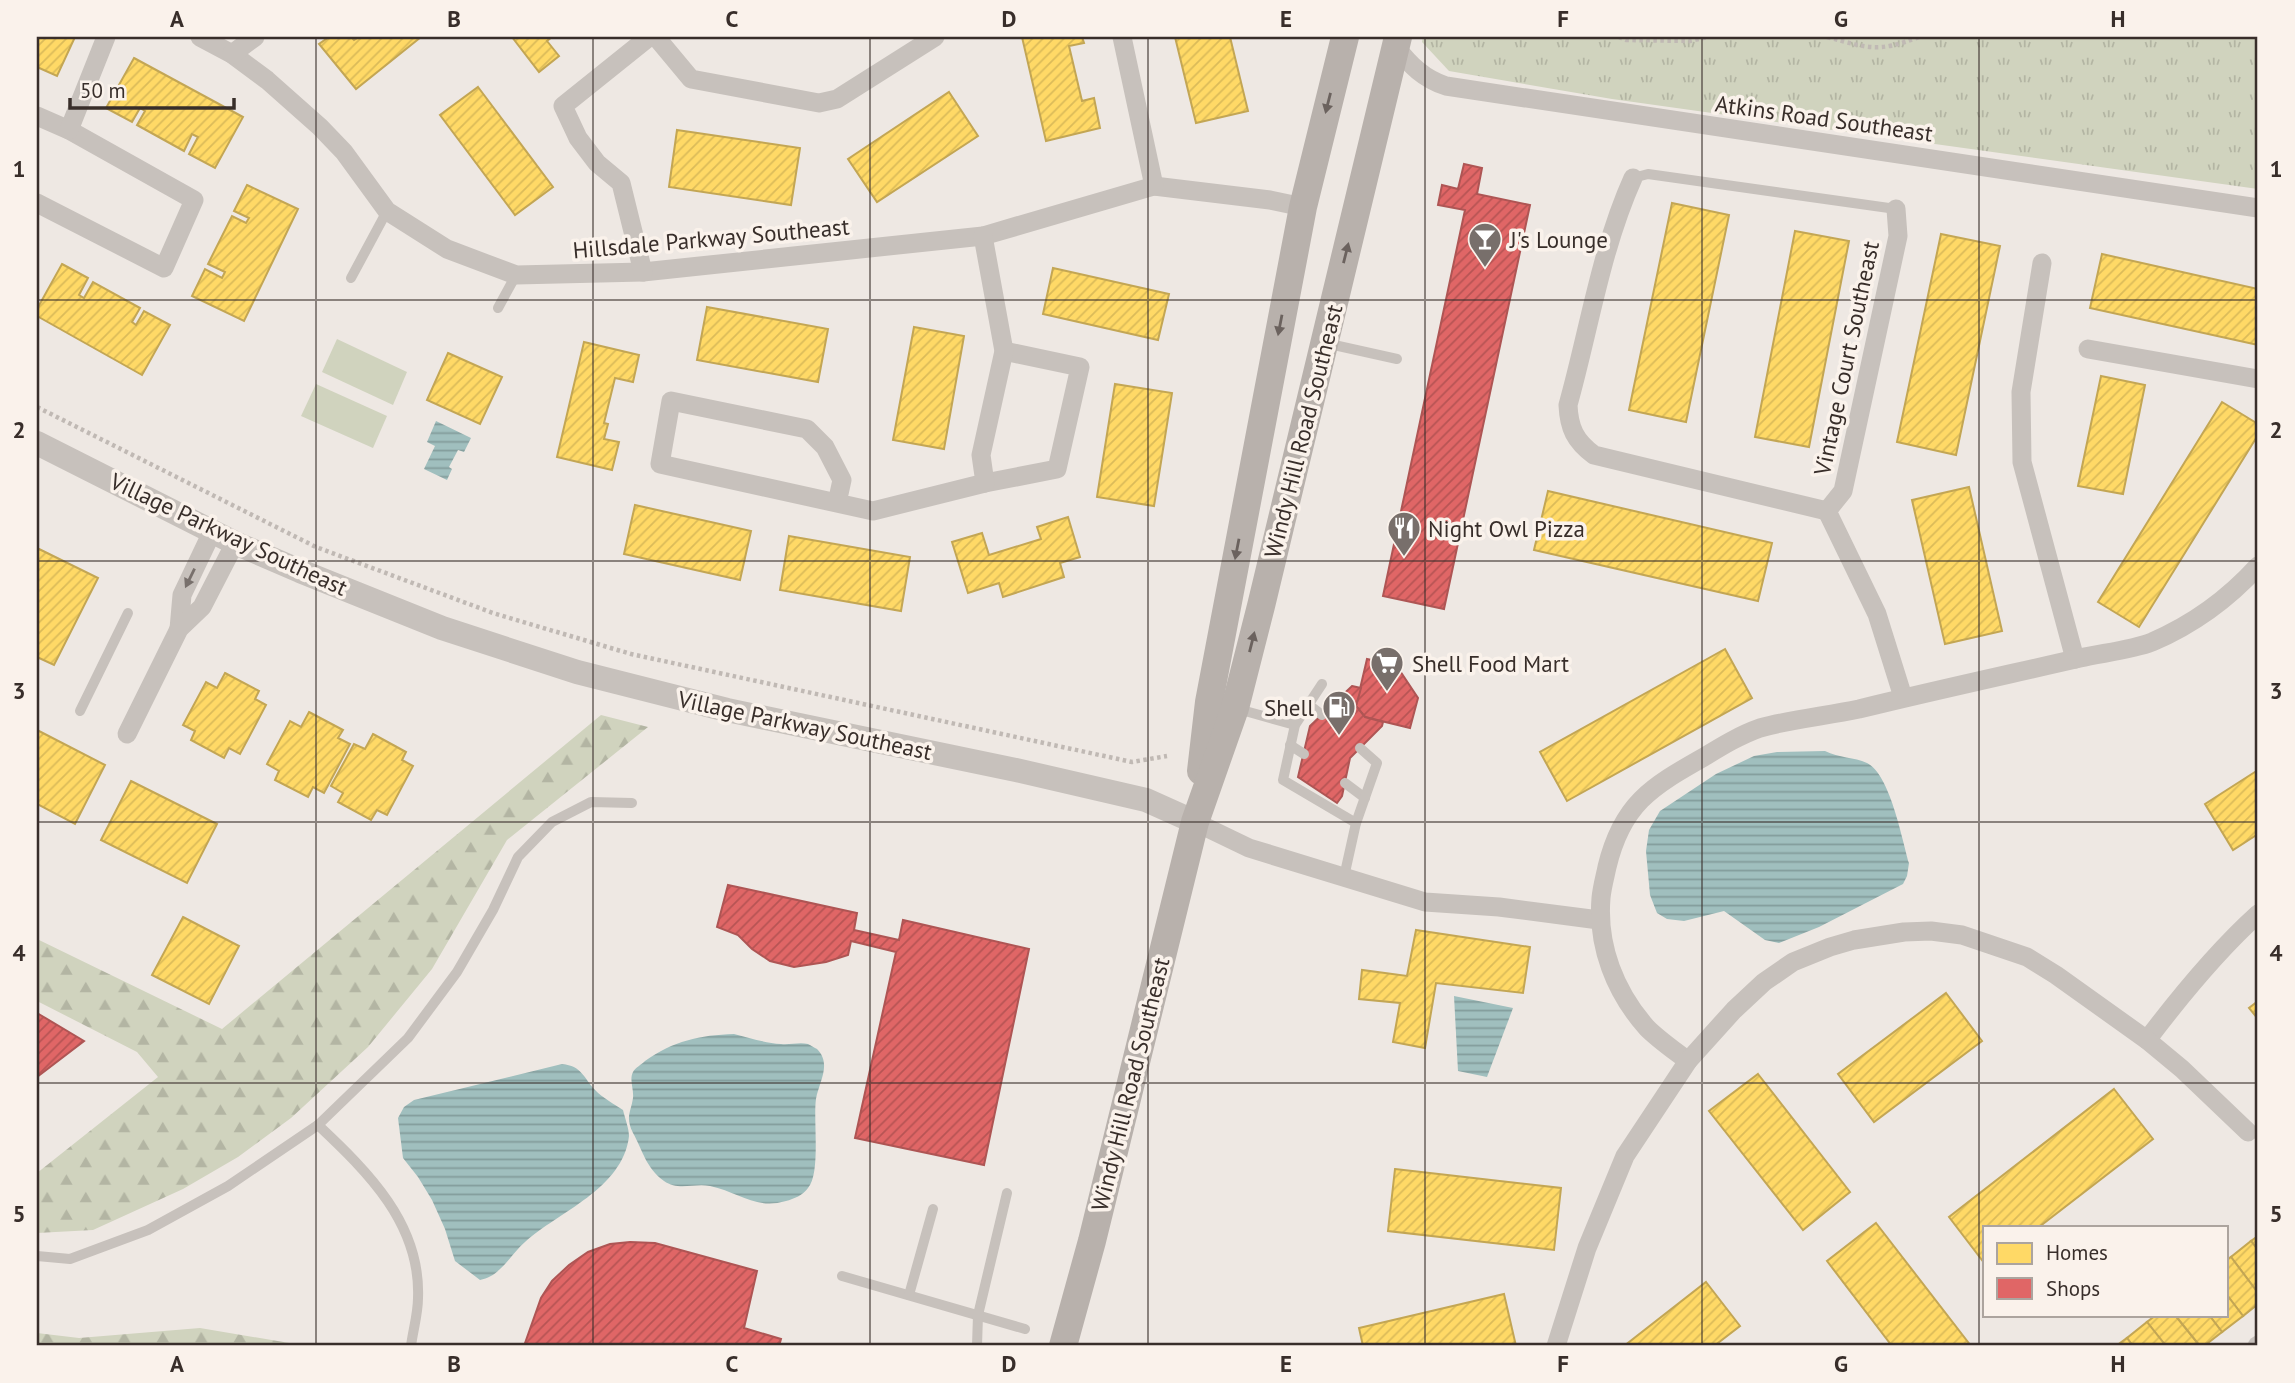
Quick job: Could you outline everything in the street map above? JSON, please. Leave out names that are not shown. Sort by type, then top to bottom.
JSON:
[{"type":"main road","name":"Windy Hill Road Southeast","points":[[1195,822],[1211,690],[1303,208],[1345,37]]},
{"type":"main road","name":"Windy Hill Road Southeast","points":[[1063,1346],[1092,1241],[1195,822],[1235,708],[1325,343],[1395,40]]},
{"type":"street","points":[[69,130],[106,37]]},
{"type":"street","name":"Hillsdale Parkway Southeast","points":[[200,37],[232,54],[267,80],[320,127],[344,152],[387,211],[447,249],[516,275],[643,272],[983,236],[1154,186],[1270,200],[1303,208]]},
{"type":"street","points":[[232,54],[255,37]]},
{"type":"street","points":[[643,272],[621,183],[597,163],[578,138],[564,106],[649,37]]},
{"type":"street","points":[[656,37],[691,79],[819,103],[837,99],[935,37]]},
{"type":"street","points":[[1122,37],[1154,186]]},
{"type":"street","name":"Atkins Road Southeast","points":[[1395,40],[1418,71],[1430,81],[1446,86],[2258,208]]},
{"type":"street","points":[[37,116],[69,130],[194,200],[164,268],[37,203]]},
{"type":"street","name":"Vintage Court Southeast","points":[[1633,178],[1606,257],[1567,405],[1569,425],[1577,440],[1594,455],[1827,511],[1843,491],[1898,236],[1896,209]]},
{"type":"street","points":[[983,236],[1004,351],[981,455],[985,483]]},
{"type":"street","points":[[2042,263],[2021,392],[2022,463],[2075,659]]},
{"type":"street","points":[[2088,349],[2258,379]]},
{"type":"street","points":[[837,503],[842,480],[825,447],[807,429],[671,401],[660,464],[873,511],[985,483],[1057,469],[1080,368],[1004,351]]},
{"type":"street","name":"Village Parkway Southeast","points":[[37,443],[300,571],[442,628],[577,672],[727,710],[1146,800],[1249,848],[1425,902],[1499,907],[1599,920]]},
{"type":"street","points":[[1827,511],[1877,614],[1903,697]]},
{"type":"street","points":[[127,734],[179,629],[202,607],[224,536]]},
{"type":"street","points":[[1688,1061],[1648,1029],[1628,1004],[1612,975],[1599,920],[1601,892],[1613,844],[1623,821],[1640,800],[1663,780],[1738,737],[1760,728],[1831,715],[2149,643],[2213,609],[2258,566]]},
{"type":"street","points":[[2147,1040],[2193,980],[2258,914]]},
{"type":"street","points":[[1556,1346],[1587,1248],[1625,1156],[1688,1061],[1734,1010],[1764,982],[1793,962],[1854,940],[1904,932],[1931,931],[1962,935],[2027,957],[2147,1040],[2182,1069],[2248,1132]]},
{"type":"lane","points":[[1633,178],[1648,174],[1896,209]]},
{"type":"lane","points":[[351,278],[387,211]]},
{"type":"lane","points":[[498,308],[516,275]]},
{"type":"lane","points":[[1325,343],[1397,359]]},
{"type":"lane","points":[[79,711],[128,613]]},
{"type":"lane","points":[[1322,684],[1295,725],[1283,780],[1356,824]]},
{"type":"lane","points":[[1309,705],[1322,715]]},
{"type":"lane","points":[[1235,708],[1295,725]]},
{"type":"lane","points":[[1290,745],[1304,754]]},
{"type":"lane","points":[[1344,877],[1356,824],[1377,763],[1360,748]]},
{"type":"lane","points":[[1345,783],[1365,798]]},
{"type":"lane","points":[[37,1256],[71,1259],[148,1230],[228,1186],[318,1125],[408,1038],[463,961],[493,910],[518,856],[552,822],[591,802],[632,803]]},
{"type":"lane","points":[[318,1125],[358,1162],[389,1200],[414,1250],[418,1297],[411,1346]]},
{"type":"lane","points":[[977,1346],[978,1315],[1007,1193]]},
{"type":"lane","points":[[909,1295],[933,1209]]},
{"type":"lane","points":[[842,1276],[1025,1329]]},
{"type":"path","points":[[1619,37],[1626,40],[1690,41],[1708,37]]},
{"type":"path","points":[[1826,37],[1868,48],[1892,47],[1919,37]]},
{"type":"path","points":[[37,407],[316,547],[506,616],[631,654],[1132,762],[1167,756]]},
{"type":"green space","points":[[1423,37],[2258,37],[2258,189],[1612,99],[1449,71],[1422,42]]},
{"type":"green space","points":[[337,339],[407,372],[393,405],[322,372]]},
{"type":"green space","points":[[316,384],[387,416],[373,448],[301,416]]},
{"type":"green space","points":[[601,715],[648,727],[507,840],[432,969],[368,1047],[291,1118],[238,1157],[183,1189],[93,1230],[37,1233],[37,1173],[158,1077],[137,1052],[37,1001],[37,939],[222,1029]]},
{"type":"green space","points":[[200,1328],[307,1346],[37,1346],[37,1333],[79,1338]]},
{"type":"water","points":[[436,421],[471,438],[464,452],[458,450],[449,467],[452,469],[447,480],[424,469],[435,446],[427,442]]},
{"type":"water","points":[[1825,751],[1867,763],[1882,780],[1894,808],[1909,863],[1903,884],[1819,927],[1779,943],[1765,940],[1724,911],[1684,921],[1667,919],[1657,913],[1650,895],[1646,851],[1649,830],[1660,811],[1716,774],[1754,756],[1777,752]]},
{"type":"water","points":[[1454,996],[1513,1008],[1487,1077],[1458,1071]]},
{"type":"water","points":[[734,1034],[775,1043],[808,1044],[817,1049],[824,1061],[815,1108],[812,1181],[801,1195],[792,1199],[775,1203],[756,1202],[710,1186],[669,1184],[649,1165],[631,1127],[631,1078],[637,1068],[655,1054],[676,1044],[698,1038]]},
{"type":"water","points":[[562,1064],[578,1070],[598,1093],[623,1110],[629,1136],[624,1155],[615,1171],[602,1185],[525,1242],[494,1274],[480,1280],[455,1261],[432,1200],[403,1158],[398,1118],[404,1107],[414,1100]]},
{"type":"building: Homes","points":[[37,37],[75,37],[57,76],[37,67]]},
{"type":"building: Homes","points":[[329,37],[351,37],[354,40],[359,37],[421,37],[356,89],[319,44]]},
{"type":"building: Homes","points":[[512,37],[552,37],[547,41],[559,56],[539,72]]},
{"type":"building: Homes","points":[[1022,37],[1082,37],[1084,43],[1069,46],[1082,101],[1094,98],[1100,128],[1046,141]]},
{"type":"building: Homes","points":[[1175,37],[1230,37],[1248,111],[1196,123]]},
{"type":"building: Homes","points":[[134,58],[243,117],[215,168],[189,154],[198,137],[192,134],[184,151],[137,125],[145,111],[140,108],[132,122],[106,108]]},
{"type":"building: Homes","points":[[478,87],[553,187],[515,215],[440,115]]},
{"type":"building: Homes","points":[[949,92],[978,136],[877,202],[848,159]]},
{"type":"building: Homes","points":[[677,130],[800,148],[791,205],[669,187]]},
{"type":"building: Homes","points":[[247,185],[298,209],[244,321],[192,296],[205,269],[222,278],[225,272],[208,264],[232,216],[246,223],[249,218],[234,211]]},
{"type":"building: Homes","points":[[1672,203],[1729,215],[1686,422],[1629,410]]},
{"type":"building: Homes","points":[[1795,231],[1849,241],[1809,447],[1755,437]]},
{"type":"building: Homes","points":[[1941,234],[2000,246],[1956,455],[1897,442]]},
{"type":"building: Homes","points":[[2102,254],[2258,289],[2258,345],[2090,308]]},
{"type":"building: Homes","points":[[62,264],[88,278],[79,295],[84,298],[93,282],[140,308],[132,322],[136,325],[144,311],[170,325],[142,375],[37,316],[37,309]]},
{"type":"building: Homes","points":[[1053,268],[1169,294],[1158,340],[1043,314]]},
{"type":"building: Homes","points":[[707,307],[828,329],[818,382],[697,360]]},
{"type":"building: Homes","points":[[914,327],[964,336],[944,449],[893,440]]},
{"type":"building: Homes","points":[[584,342],[639,355],[633,382],[615,378],[604,423],[608,424],[604,439],[619,442],[612,470],[557,457]]},
{"type":"building: Homes","points":[[448,353],[502,377],[480,424],[427,400]]},
{"type":"building: Homes","points":[[2101,376],[2145,385],[2123,494],[2078,486]]},
{"type":"building: Homes","points":[[1115,384],[1172,393],[1154,506],[1097,497]]},
{"type":"building: Homes","points":[[2222,402],[2258,424],[2258,435],[2139,627],[2098,602]]},
{"type":"building: Homes","points":[[1969,487],[2002,631],[1945,644],[1912,500]]},
{"type":"building: Homes","points":[[1548,491],[1772,543],[1758,601],[1534,550]]},
{"type":"building: Homes","points":[[635,505],[751,531],[740,580],[624,554]]},
{"type":"building: Homes","points":[[1068,517],[1080,557],[1060,563],[1064,577],[1003,597],[999,583],[968,593],[952,542],[982,533],[989,555],[1041,539],[1037,527]]},
{"type":"building: Homes","points":[[789,536],[910,557],[901,611],[780,590]]},
{"type":"building: Homes","points":[[39,549],[98,578],[54,665],[37,657]]},
{"type":"building: Homes","points":[[1725,649],[1752,698],[1567,801],[1540,752]]},
{"type":"building: Homes","points":[[225,673],[259,691],[255,699],[266,705],[240,754],[229,748],[224,758],[191,740],[195,731],[183,725],[206,682],[217,688]]},
{"type":"building: Homes","points":[[309,712],[343,730],[338,738],[350,744],[324,793],[313,787],[308,797],[275,780],[279,771],[267,764],[290,721],[301,727]]},
{"type":"building: Homes","points":[[37,730],[105,765],[75,824],[37,804]]},
{"type":"building: Homes","points":[[373,734],[406,752],[402,760],[413,766],[387,815],[377,810],[371,820],[338,802],[343,793],[331,786],[354,744],[365,749]]},
{"type":"building: Homes","points":[[2258,770],[2258,834],[2233,850],[2205,804]]},
{"type":"building: Homes","points":[[131,781],[217,824],[187,883],[101,840]]},
{"type":"building: Homes","points":[[183,917],[239,946],[209,1004],[152,975]]},
{"type":"building: Homes","points":[[1416,930],[1530,947],[1523,993],[1436,983],[1425,1048],[1393,1042],[1400,1003],[1359,999],[1362,970],[1407,976]]},
{"type":"building: Homes","points":[[1946,993],[1982,1041],[1874,1122],[1838,1074]]},
{"type":"building: Homes","points":[[2258,1001],[2258,1019],[2249,1008]]},
{"type":"building: Homes","points":[[1758,1074],[1850,1192],[1803,1230],[1709,1111]]},
{"type":"building: Homes","points":[[2114,1089],[2153,1139],[2040,1226],[1983,1226],[1983,1261],[1949,1217]]},
{"type":"building: Homes","points":[[1395,1169],[1561,1188],[1554,1250],[1388,1231]]},
{"type":"building: Homes","points":[[1876,1223],[1971,1346],[1892,1346],[1827,1261]]},
{"type":"building: Homes","points":[[2258,1236],[2258,1250],[2251,1241]]},
{"type":"building: Homes","points":[[2251,1241],[2258,1250],[2258,1293],[2231,1257]]},
{"type":"building: Homes","points":[[2231,1257],[2258,1293],[2258,1304],[2243,1316],[2228,1296],[2228,1259]]},
{"type":"building: Homes","points":[[1706,1282],[1740,1326],[1714,1346],[1624,1346]]},
{"type":"building: Homes","points":[[1504,1294],[1516,1346],[1363,1346],[1359,1328]]},
{"type":"building: Homes","points":[[2228,1296],[2243,1316],[2222,1332],[2210,1316],[2228,1316]]},
{"type":"building: Homes","points":[[2155,1316],[2176,1316],[2200,1346],[2166,1346],[2147,1322]]},
{"type":"building: Homes","points":[[2176,1316],[2210,1316],[2222,1332],[2204,1346],[2200,1346]]},
{"type":"building: Homes","points":[[2147,1322],[2166,1346],[2133,1346],[2127,1338]]},
{"type":"building: Homes","points":[[2127,1338],[2133,1346],[2116,1346]]},
{"type":"building: Shops","points":[[1464,164],[1482,168],[1477,194],[1530,205],[1444,609],[1383,596],[1465,210],[1438,205],[1442,185],[1458,189]]},
{"type":"building: Shops","name":"Shell Food Mart","points":[[1367,659],[1396,665],[1418,698],[1410,728],[1365,717],[1356,706]]},
{"type":"building: Shops","name":"Shell","points":[[1352,686],[1361,688],[1356,706],[1365,717],[1383,722],[1350,758],[1342,796],[1337,803],[1298,777],[1310,726]]},
{"type":"building: Shops","points":[[728,885],[857,913],[854,930],[899,940],[903,920],[1029,949],[984,1165],[855,1138],[896,952],[851,941],[848,955],[826,962],[794,967],[770,961],[738,935],[717,927]]},
{"type":"building: Shops","points":[[37,1013],[84,1041],[37,1077]]},
{"type":"building: Shops","points":[[655,1243],[757,1271],[744,1328],[781,1339],[779,1346],[524,1346],[541,1298],[552,1281],[588,1252],[610,1244]]},
{"type":"place","name":"J's Lounge","points":[[1485,269]]},
{"type":"place","name":"Night Owl Pizza","points":[[1404,558]]},
{"type":"place","name":"Shell Food Mart","points":[[1387,693]]},
{"type":"place","name":"Shell","points":[[1339,737]]}]
